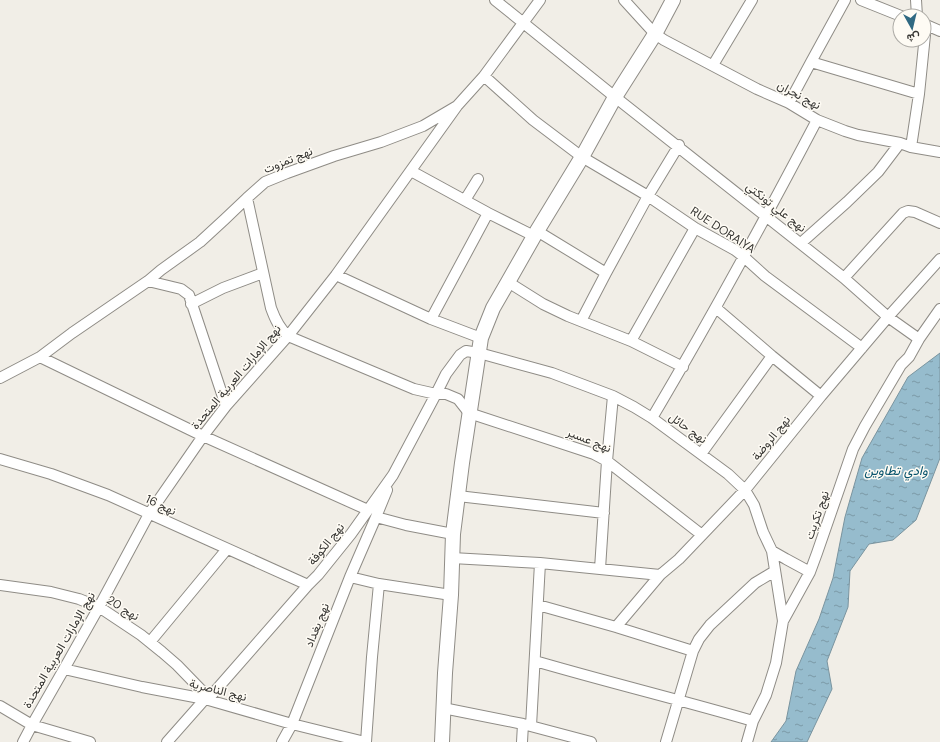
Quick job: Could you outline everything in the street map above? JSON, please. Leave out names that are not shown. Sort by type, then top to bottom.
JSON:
[{"type":"main road","points":[[442,742],[447,638],[451,595],[453,534],[480,338],[494,308],[535,234],[582,157],[615,97],[655,34],[673,0]]},
{"type":"street","name":"نهج علي تونكتي","points":[[495,0],[615,97],[801,243],[888,317],[919,339]]},
{"type":"street","name":"نهج تمزوت","points":[[0,378],[40,357],[72,333],[148,281],[200,242],[266,182],[334,156],[381,142],[423,126],[457,106],[484,76],[540,0]]},
{"type":"street","name":"نهج نجران","points":[[624,0],[655,34],[757,88],[789,103],[817,120],[845,131],[900,143],[911,147],[940,152]]},
{"type":"street","points":[[713,65],[752,0]]},
{"type":"street","points":[[789,103],[845,0]]},
{"type":"street","points":[[861,0],[892,12]]},
{"type":"street","points":[[911,147],[919,94],[923,48]]},
{"type":"street","points":[[810,62],[919,94]]},
{"type":"street","name":"RUE DORAIYA","points":[[484,76],[533,120],[582,157],[648,196],[695,228],[735,250],[765,276],[862,348]]},
{"type":"street","name":"نهج الإمارات العربية المتحدة","points":[[23,742],[99,607],[149,514],[203,436],[226,406],[288,336],[336,275],[457,106]]},
{"type":"street","points":[[652,418],[683,366],[767,216],[817,120]]},
{"type":"street","points":[[801,243],[878,172],[900,143]]},
{"type":"street","points":[[581,322],[648,196],[678,146]]},
{"type":"street","points":[[411,171],[488,213],[535,234],[606,273]]},
{"type":"street","points":[[465,200],[478,179]]},
{"type":"street","points":[[247,198],[271,308],[281,331],[288,336],[414,389],[436,394],[446,394],[458,399],[469,413]]},
{"type":"street","points":[[844,278],[903,213],[908,211],[914,212],[940,223]]},
{"type":"street","points":[[431,319],[488,213]]},
{"type":"street","points":[[631,341],[695,228]]},
{"type":"street","name":"نهج الروضة","points":[[616,627],[660,576],[679,559],[746,490],[821,396],[888,317],[940,259]]},
{"type":"street","points":[[191,304],[223,288],[263,273]]},
{"type":"street","points":[[336,275],[431,319],[480,338]]},
{"type":"street","points":[[148,281],[181,289],[189,295],[226,406]]},
{"type":"street","points":[[508,282],[543,304],[581,322],[631,341],[683,366]]},
{"type":"street","points":[[716,308],[821,396]]},
{"type":"street","name":"نهج تكريت","points":[[748,742],[753,721],[766,695],[776,663],[783,621],[810,572],[853,449],[901,365],[909,357],[919,339],[940,309]]},
{"type":"street","name":"نهج الكوفة","points":[[167,742],[318,575],[351,534],[393,475],[446,374],[460,355],[466,350],[479,353]]},
{"type":"street","name":"نهج حائل","points":[[479,353],[552,373],[613,396],[652,418],[728,474],[746,490],[754,505],[763,532],[772,551],[783,621]]},
{"type":"street","points":[[701,454],[772,356]]},
{"type":"street","points":[[40,357],[203,436],[368,510]]},
{"type":"street","points":[[600,569],[613,396]]},
{"type":"street","name":"نهج عسير","points":[[469,413],[574,447],[608,461],[702,534]]},
{"type":"street","name":"نهج 16","points":[[0,459],[51,474],[108,494],[149,514],[308,585]]},
{"type":"street","name":"نهج بغداد","points":[[282,742],[292,724],[350,577],[393,475]]},
{"type":"street","points":[[458,496],[604,513]]},
{"type":"street","points":[[376,517],[406,525],[453,534]]},
{"type":"street","points":[[150,642],[228,549]]},
{"type":"street","points":[[772,551],[810,572]]},
{"type":"street","points":[[452,558],[540,563],[660,576]]},
{"type":"street","points":[[522,742],[527,725],[535,662],[540,563]]},
{"type":"street","points":[[666,742],[693,651],[699,639],[710,625],[750,587],[775,571]]},
{"type":"street","points":[[350,577],[379,584],[451,595]]},
{"type":"street","points":[[366,742],[379,584]]},
{"type":"street","name":"نهج 20","points":[[0,585],[51,592],[79,599],[99,607],[150,642],[177,665],[207,698]]},
{"type":"street","points":[[538,605],[693,651]]},
{"type":"street","points":[[535,662],[753,721]]},
{"type":"street","name":"نهج الناصرية","points":[[64,669],[207,698],[292,724],[366,742]]},
{"type":"street","points":[[0,706],[32,725],[90,742]]},
{"type":"street","points":[[443,708],[527,725],[591,742]]},
{"type":"water","name":"وادي تطاوين","points":[[940,353],[940,458],[916,520],[893,540],[869,544],[850,571],[848,607],[827,661],[832,689],[807,742],[771,742],[786,721],[796,671],[819,619],[833,578],[845,517],[862,458],[908,377]]}]
